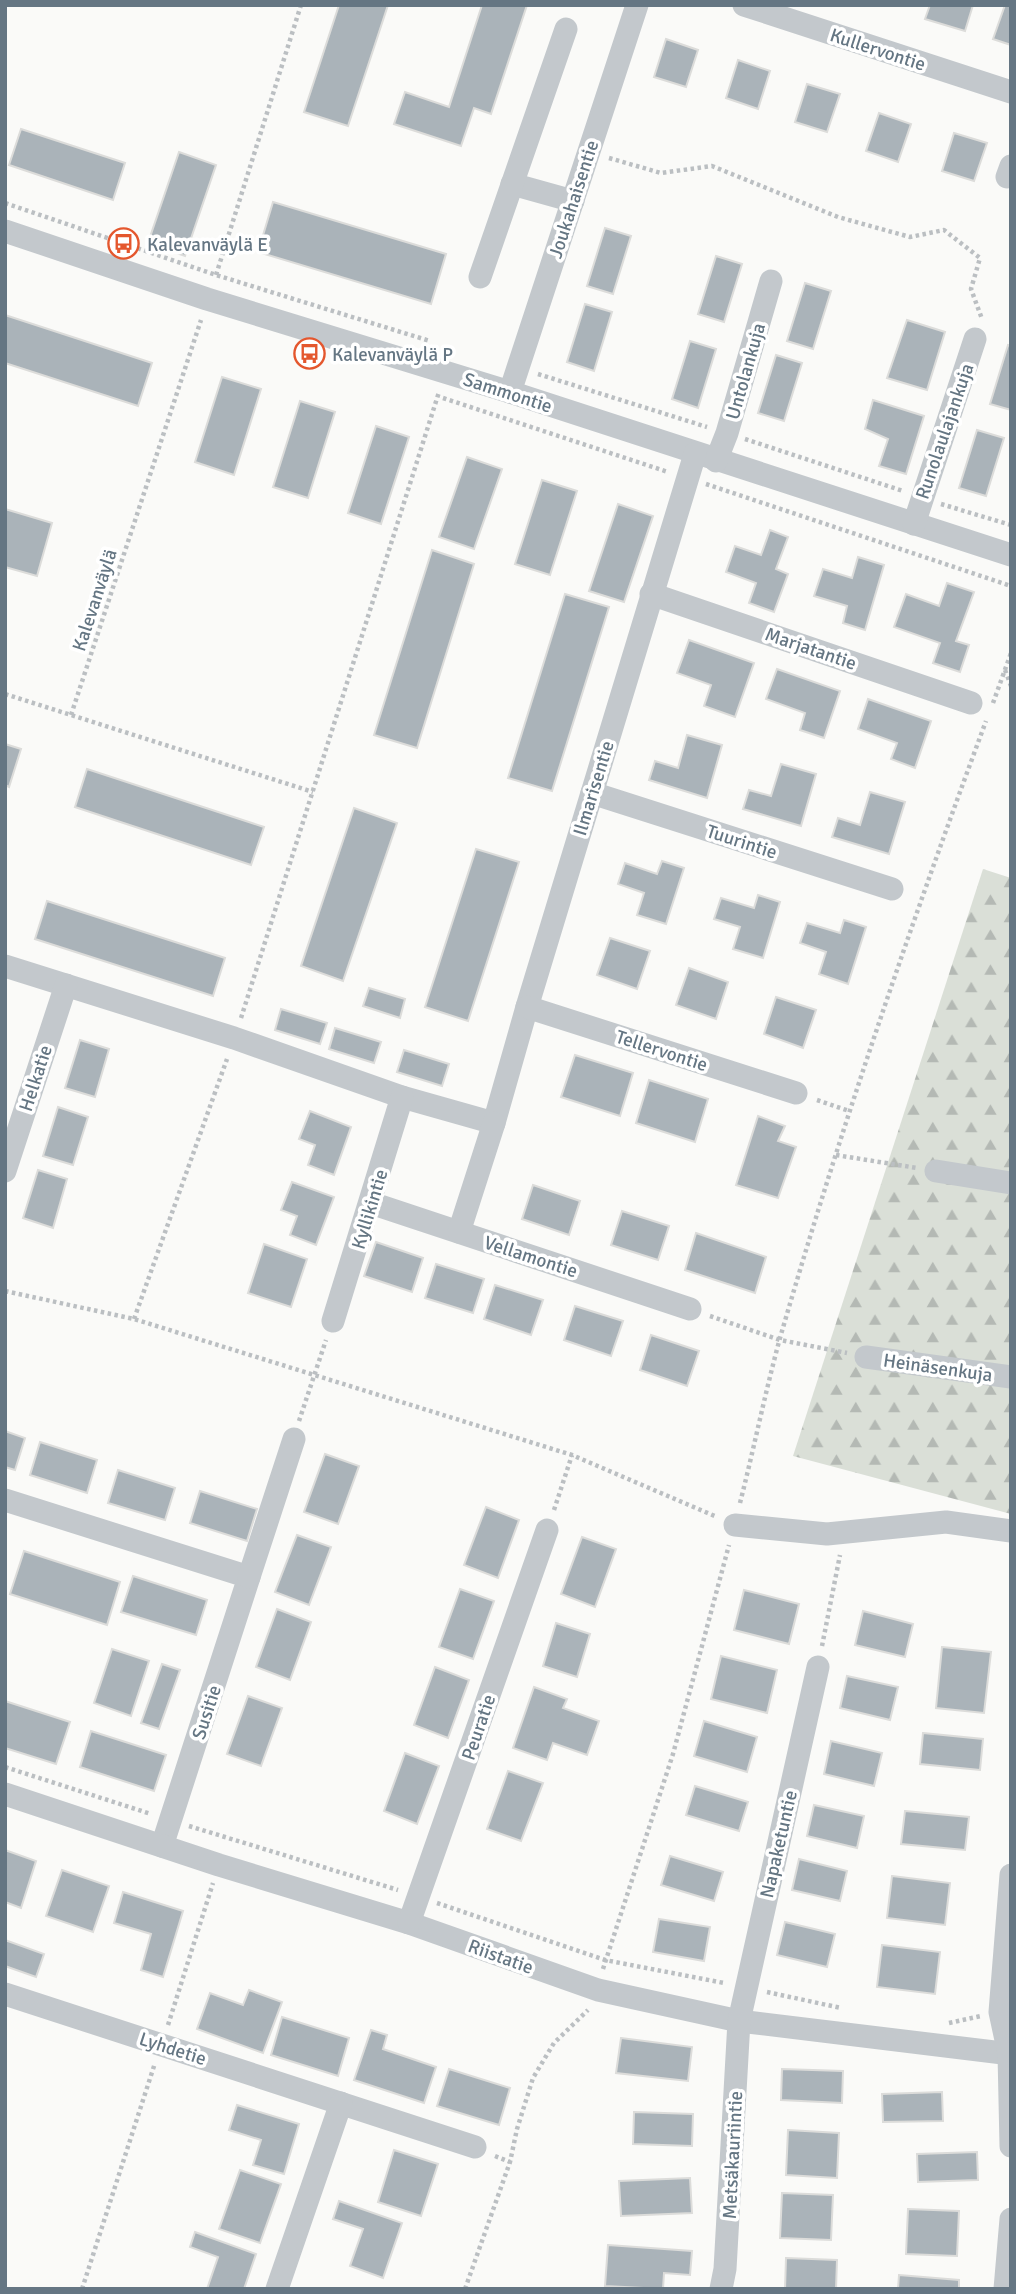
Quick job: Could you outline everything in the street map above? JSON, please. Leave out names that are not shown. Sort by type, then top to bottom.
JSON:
[{"type":"street","name":"Joukahaisentie","points":[[510,392],[637,5]]},
{"type":"street","name":"Kullervontie","points":[[744,5],[1011,92]]},
{"type":"street","points":[[480,277],[566,29]]},
{"type":"street","points":[[512,184],[573,201]]},
{"type":"street","name":"Sammontie","points":[[5,231],[205,309],[446,372],[1011,555]]},
{"type":"street","name":"Untolankuja","points":[[706,458],[727,433],[771,281]]},
{"type":"street","name":"Runolaulajankuja","points":[[914,524],[975,339]]},
{"type":"street","name":"Ilmarisentie","points":[[459,1232],[687,478],[706,458]]},
{"type":"street","name":"Marjatantie","points":[[651,594],[981,704]]},
{"type":"street","name":"Tuurintie","points":[[592,793],[892,888]]},
{"type":"street","points":[[5,966],[234,1038],[402,1097],[494,1123]]},
{"type":"street","name":"Helkatie","points":[[5,1171],[66,985]]},
{"type":"street","name":"Tellervontie","points":[[527,1007],[796,1093]]},
{"type":"street","name":"Kyllikintie","points":[[333,1321],[402,1097]]},
{"type":"street","points":[[936,1171],[1011,1183]]},
{"type":"street","name":"Vellamontie","points":[[371,1203],[690,1309]]},
{"type":"street","name":"Heinäsenkuja","points":[[866,1357],[1011,1377]]},
{"type":"street","name":"Susitie","points":[[163,1846],[294,1439]]},
{"type":"street","points":[[5,1500],[249,1577]]},
{"type":"street","points":[[735,1525],[827,1534],[946,1522],[1011,1531]]},
{"type":"street","name":"Peuratie","points":[[409,1923],[547,1530]]},
{"type":"street","name":"Napaketuntie","points":[[738,2021],[818,1667]]},
{"type":"street","name":"Riistatie","points":[[5,1794],[219,1866],[409,1923],[598,1990],[738,2021],[1010,2054]]},
{"type":"street","points":[[1011,1874],[1000,2012],[1010,2054],[1011,2146]]},
{"type":"street","name":"Lyhdetie","points":[[5,1994],[475,2147]]},
{"type":"street","name":"Metsäkauriintie","points":[[721,2289],[725,2269],[738,2021]]},
{"type":"street","points":[[277,2289],[341,2103]]},
{"type":"street","points":[[1005,2289],[1011,2219]]},
{"type":"path","name":"Kalevanväylä","points":[[71,715],[205,309],[300,5]]},
{"type":"path","points":[[588,153],[661,173],[712,166],[850,220],[910,237],[943,230],[980,258],[971,289],[984,323],[975,339]]},
{"type":"path","points":[[189,314],[205,309],[214,322]]},
{"type":"path","points":[[134,1319],[234,1038],[446,372]]},
{"type":"path","points":[[425,392],[1011,586]]},
{"type":"path","points":[[981,704],[1005,670],[1011,653]]},
{"type":"path","points":[[1005,670],[1011,686]]},
{"type":"path","points":[[5,694],[313,792]]},
{"type":"path","points":[[464,2289],[510,2162],[533,2078],[554,2043],[594,2004],[605,1960],[673,1754],[735,1525],[780,1340],[849,1111],[921,897],[987,719]]},
{"type":"path","points":[[796,1093],[849,1111]]},
{"type":"path","points":[[836,1155],[936,1171]]},
{"type":"path","points":[[5,1291],[134,1319],[572,1455],[735,1525]]},
{"type":"path","points":[[690,1309],[780,1340],[866,1357]]},
{"type":"path","points":[[294,1439],[333,1321]]},
{"type":"path","points":[[547,1530],[572,1455]]},
{"type":"path","points":[[818,1667],[844,1532]]},
{"type":"path","points":[[5,1767],[419,1897],[605,1960],[746,1987],[851,2011]]},
{"type":"path","points":[[82,2289],[219,1866]]},
{"type":"path","points":[[947,2023],[1000,2012]]},
{"type":"green space","points":[[983,869],[1011,878],[1011,1514],[793,1456]]},
{"type":"building","points":[[339,5],[388,5],[348,126],[304,112]]},
{"type":"building","points":[[482,5],[527,5],[491,114],[474,108],[461,146],[394,124],[405,92],[449,107]]},
{"type":"building","points":[[930,5],[973,5],[965,31],[925,19]]},
{"type":"building","points":[[1005,5],[1011,5],[1011,45],[993,39]]},
{"type":"building","points":[[666,39],[698,50],[686,87],[654,77]]},
{"type":"building","points":[[738,60],[770,71],[758,109],[726,98]]},
{"type":"building","points":[[807,84],[840,94],[827,132],[795,122]]},
{"type":"building","points":[[879,113],[911,124],[898,162],[866,151]]},
{"type":"building","points":[[21,129],[125,163],[113,200],[9,165]]},
{"type":"building","points":[[954,133],[987,143],[974,181],[942,171]]},
{"type":"building","points":[[179,152],[216,165],[185,256],[148,243]]},
{"type":"building","points":[[273,202],[446,254],[431,304],[258,252]]},
{"type":"building","points":[[605,228],[631,236],[613,294],[587,286]]},
{"type":"building","points":[[716,256],[742,264],[724,322],[698,314]]},
{"type":"building","points":[[805,283],[831,291],[813,349],[787,341]]},
{"type":"building","points":[[585,304],[612,312],[594,371],[567,362]]},
{"type":"building","points":[[5,315],[152,363],[138,406],[5,363]]},
{"type":"building","points":[[907,320],[945,332],[927,390],[887,378]]},
{"type":"building","points":[[690,341],[716,349],[698,408],[672,399]]},
{"type":"building","points":[[1008,345],[1011,346],[1011,410],[990,404]]},
{"type":"building","points":[[776,355],[802,363],[784,421],[758,413]]},
{"type":"building","points":[[222,377],[261,389],[234,475],[195,462]]},
{"type":"building","points":[[873,400],[924,416],[906,474],[879,466],[888,439],[865,429]]},
{"type":"building","points":[[300,401],[335,412],[308,498],[273,487]]},
{"type":"building","points":[[376,426],[409,437],[381,524],[348,513]]},
{"type":"building","points":[[977,430],[1004,438],[986,496],[959,488]]},
{"type":"building","points":[[467,457],[502,469],[474,549],[439,537]]},
{"type":"building","points":[[542,480],[577,491],[550,575],[515,564]]},
{"type":"building","points":[[618,504],[653,516],[624,602],[589,591]]},
{"type":"building","points":[[5,509],[52,523],[37,576],[5,567]]},
{"type":"building","points":[[770,530],[788,537],[776,569],[788,574],[774,612],[749,603],[756,583],[726,572],[735,546],[761,555]]},
{"type":"building","points":[[432,550],[474,564],[417,748],[374,735]]},
{"type":"building","points":[[858,557],[884,565],[865,630],[843,623],[847,606],[814,596],[823,569],[852,578]]},
{"type":"building","points":[[947,583],[974,592],[956,641],[969,645],[960,672],[933,663],[940,643],[894,627],[906,594],[939,606]]},
{"type":"building","points":[[565,594],[609,607],[552,791],[508,778]]},
{"type":"building","points":[[689,640],[754,663],[735,717],[704,706],[711,685],[677,673]]},
{"type":"building","points":[[777,669],[840,691],[824,738],[800,730],[805,713],[766,699]]},
{"type":"building","points":[[868,699],[931,721],[915,768],[891,759],[897,743],[858,729]]},
{"type":"building","points":[[687,735],[722,745],[707,798],[649,780],[655,761],[678,768]]},
{"type":"building","points":[[5,744],[21,749],[9,787],[5,785]]},
{"type":"building","points":[[781,764],[816,774],[801,826],[743,809],[749,790],[771,796]]},
{"type":"building","points":[[87,769],[264,827],[251,865],[75,807]]},
{"type":"building","points":[[870,792],[905,802],[889,854],[832,837],[838,818],[860,825]]},
{"type":"building","points":[[354,808],[397,823],[343,981],[301,966]]},
{"type":"building","points":[[476,849],[519,862],[468,1021],[425,1007]]},
{"type":"building","points":[[662,861],[684,868],[666,924],[637,915],[644,893],[618,884],[625,863],[657,874]]},
{"type":"building","points":[[758,895],[780,902],[763,958],[733,949],[740,927],[714,919],[721,898],[754,908]]},
{"type":"building","points":[[47,901],[225,958],[213,996],[35,939]]},
{"type":"building","points":[[844,920],[866,927],[848,984],[819,974],[826,952],[800,943],[807,923],[840,933]]},
{"type":"building","points":[[610,938],[650,951],[637,989],[597,975]]},
{"type":"building","points":[[689,968],[728,982],[716,1019],[676,1005]]},
{"type":"building","points":[[369,988],[405,999],[400,1018],[363,1006]]},
{"type":"building","points":[[776,997],[816,1010],[803,1048],[764,1034]]},
{"type":"building","points":[[281,1009],[327,1023],[320,1044],[275,1030]]},
{"type":"building","points":[[335,1028],[381,1042],[374,1063],[329,1049]]},
{"type":"building","points":[[80,1040],[109,1049],[95,1097],[65,1088]]},
{"type":"building","points":[[404,1050],[449,1064],[442,1086],[397,1072]]},
{"type":"building","points":[[575,1055],[633,1073],[620,1116],[561,1097]]},
{"type":"building","points":[[649,1080],[708,1099],[695,1142],[636,1123]]},
{"type":"building","points":[[58,1107],[88,1117],[73,1165],[43,1156]]},
{"type":"building","points":[[310,1111],[351,1127],[334,1175],[308,1165],[315,1145],[299,1139]]},
{"type":"building","points":[[758,1116],[785,1126],[778,1141],[796,1147],[778,1198],[736,1185]]},
{"type":"building","points":[[38,1170],[67,1179],[53,1228],[23,1218]]},
{"type":"building","points":[[292,1182],[334,1197],[316,1245],[290,1235],[297,1216],[281,1210]]},
{"type":"building","points":[[533,1185],[580,1201],[569,1235],[522,1219]]},
{"type":"building","points":[[622,1211],[669,1226],[658,1260],[611,1245]]},
{"type":"building","points":[[696,1233],[766,1257],[755,1293],[685,1270]]},
{"type":"building","points":[[376,1242],[423,1258],[412,1292],[364,1276]]},
{"type":"building","points":[[264,1244],[307,1259],[291,1307],[248,1293]]},
{"type":"building","points":[[436,1264],[484,1279],[473,1313],[425,1298]]},
{"type":"building","points":[[495,1285],[543,1300],[531,1335],[484,1319]]},
{"type":"building","points":[[575,1306],[623,1321],[611,1356],[564,1340]]},
{"type":"building","points":[[651,1335],[699,1351],[687,1386],[640,1370]]},
{"type":"building","points":[[5,1431],[25,1438],[15,1470],[5,1467]]},
{"type":"building","points":[[40,1442],[97,1460],[87,1493],[30,1475]]},
{"type":"building","points":[[325,1454],[359,1466],[338,1524],[304,1512]]},
{"type":"building","points":[[118,1470],[175,1488],[165,1520],[108,1503]]},
{"type":"building","points":[[200,1491],[257,1509],[247,1541],[190,1523]]},
{"type":"building","points":[[486,1507],[519,1520],[498,1578],[464,1565]]},
{"type":"building","points":[[297,1535],[331,1547],[309,1605],[275,1592]]},
{"type":"building","points":[[582,1537],[616,1549],[595,1607],[561,1594]]},
{"type":"building","points":[[24,1551],[120,1582],[107,1625],[10,1594]]},
{"type":"building","points":[[133,1576],[207,1600],[196,1635],[121,1612]]},
{"type":"building","points":[[460,1589],[494,1601],[473,1659],[439,1647]]},
{"type":"building","points":[[744,1590],[799,1604],[789,1644],[734,1630]]},
{"type":"building","points":[[277,1609],[311,1622],[290,1680],[256,1667]]},
{"type":"building","points":[[863,1611],[913,1624],[905,1657],[855,1645]]},
{"type":"building","points":[[556,1623],[590,1634],[577,1677],[543,1666]]},
{"type":"building","points":[[942,1647],[991,1652],[984,1713],[936,1708]]},
{"type":"building","points":[[112,1649],[149,1661],[131,1716],[94,1703]]},
{"type":"building","points":[[721,1656],[777,1670],[767,1713],[711,1699]]},
{"type":"building","points":[[162,1664],[180,1670],[159,1729],[141,1723]]},
{"type":"building","points":[[435,1667],[469,1680],[448,1738],[414,1725]]},
{"type":"building","points":[[847,1676],[898,1687],[890,1720],[840,1708]]},
{"type":"building","points":[[534,1687],[567,1699],[563,1708],[599,1721],[587,1755],[553,1743],[547,1760],[513,1748]]},
{"type":"building","points":[[248,1696],[282,1708],[261,1766],[227,1754]]},
{"type":"building","points":[[5,1701],[70,1722],[56,1764],[5,1748]]},
{"type":"building","points":[[704,1721],[757,1737],[747,1772],[694,1756]]},
{"type":"building","points":[[91,1731],[166,1755],[154,1791],[80,1767]]},
{"type":"building","points":[[923,1733],[983,1739],[980,1770],[920,1764]]},
{"type":"building","points":[[831,1741],[882,1753],[874,1786],[824,1774]]},
{"type":"building","points":[[405,1753],[439,1766],[417,1824],[384,1811]]},
{"type":"building","points":[[508,1771],[543,1783],[521,1841],[487,1829]]},
{"type":"building","points":[[695,1786],[748,1802],[739,1831],[686,1815]]},
{"type":"building","points":[[814,1805],[864,1816],[857,1848],[807,1836]]},
{"type":"building","points":[[905,1811],[969,1817],[965,1850],[901,1844]]},
{"type":"building","points":[[5,1850],[36,1861],[21,1908],[5,1902]]},
{"type":"building","points":[[670,1856],[723,1872],[714,1901],[661,1885]]},
{"type":"building","points":[[799,1859],[847,1871],[840,1901],[792,1890]]},
{"type":"building","points":[[62,1870],[109,1886],[93,1932],[46,1916]]},
{"type":"building","points":[[892,1876],[950,1883],[945,1925],[887,1918]]},
{"type":"building","points":[[123,1892],[183,1911],[163,1977],[141,1970],[151,1934],[114,1923]]},
{"type":"building","points":[[659,1919],[710,1927],[704,1961],[653,1952]]},
{"type":"building","points":[[785,1922],[835,1934],[827,1967],[777,1955]]},
{"type":"building","points":[[5,1940],[44,1954],[36,1977],[5,1966]]},
{"type":"building","points":[[882,1945],[940,1952],[935,1994],[877,1987]]},
{"type":"building","points":[[249,1990],[282,2002],[263,2053],[197,2029],[210,1993],[243,2005]]},
{"type":"building","points":[[282,2017],[349,2038],[338,2076],[271,2055]]},
{"type":"building","points":[[371,2030],[387,2035],[383,2049],[436,2067],[424,2103],[354,2080]]},
{"type":"building","points":[[621,2038],[692,2047],[688,2081],[616,2073]]},
{"type":"building","points":[[449,2069],[510,2088],[499,2125],[437,2106]]},
{"type":"building","points":[[782,2069],[843,2071],[842,2103],[781,2100]]},
{"type":"building","points":[[942,2092],[943,2121],[883,2122],[882,2094]]},
{"type":"building","points":[[237,2105],[299,2124],[284,2174],[253,2165],[261,2140],[229,2130]]},
{"type":"building","points":[[634,2112],[693,2114],[692,2146],[633,2144]]},
{"type":"building","points":[[788,2130],[839,2133],[837,2178],[786,2175]]},
{"type":"building","points":[[394,2150],[438,2164],[421,2216],[378,2202]]},
{"type":"building","points":[[977,2152],[978,2180],[918,2182],[917,2154]]},
{"type":"building","points":[[240,2170],[281,2184],[260,2243],[219,2229]]},
{"type":"building","points":[[690,2178],[692,2213],[621,2216],[619,2181]]},
{"type":"building","points":[[782,2193],[833,2195],[831,2240],[780,2238]]},
{"type":"building","points":[[339,2201],[402,2223],[383,2278],[350,2266],[363,2229],[333,2219]]},
{"type":"building","points":[[908,2209],[959,2211],[957,2256],[906,2254]]},
{"type":"building","points":[[195,2232],[256,2254],[244,2289],[207,2289],[218,2257],[190,2247]]},
{"type":"building","points":[[608,2245],[692,2251],[690,2275],[664,2273],[663,2289],[605,2286]]},
{"type":"building","points":[[786,2258],[837,2260],[836,2289],[785,2289]]},
{"type":"building","points":[[899,2275],[959,2280],[959,2289],[898,2289]]},
{"type":"place","name":"Kalevanväylä E","points":[[124,244]]},
{"type":"place","name":"Kalevanväylä P","points":[[309,354]]}]
